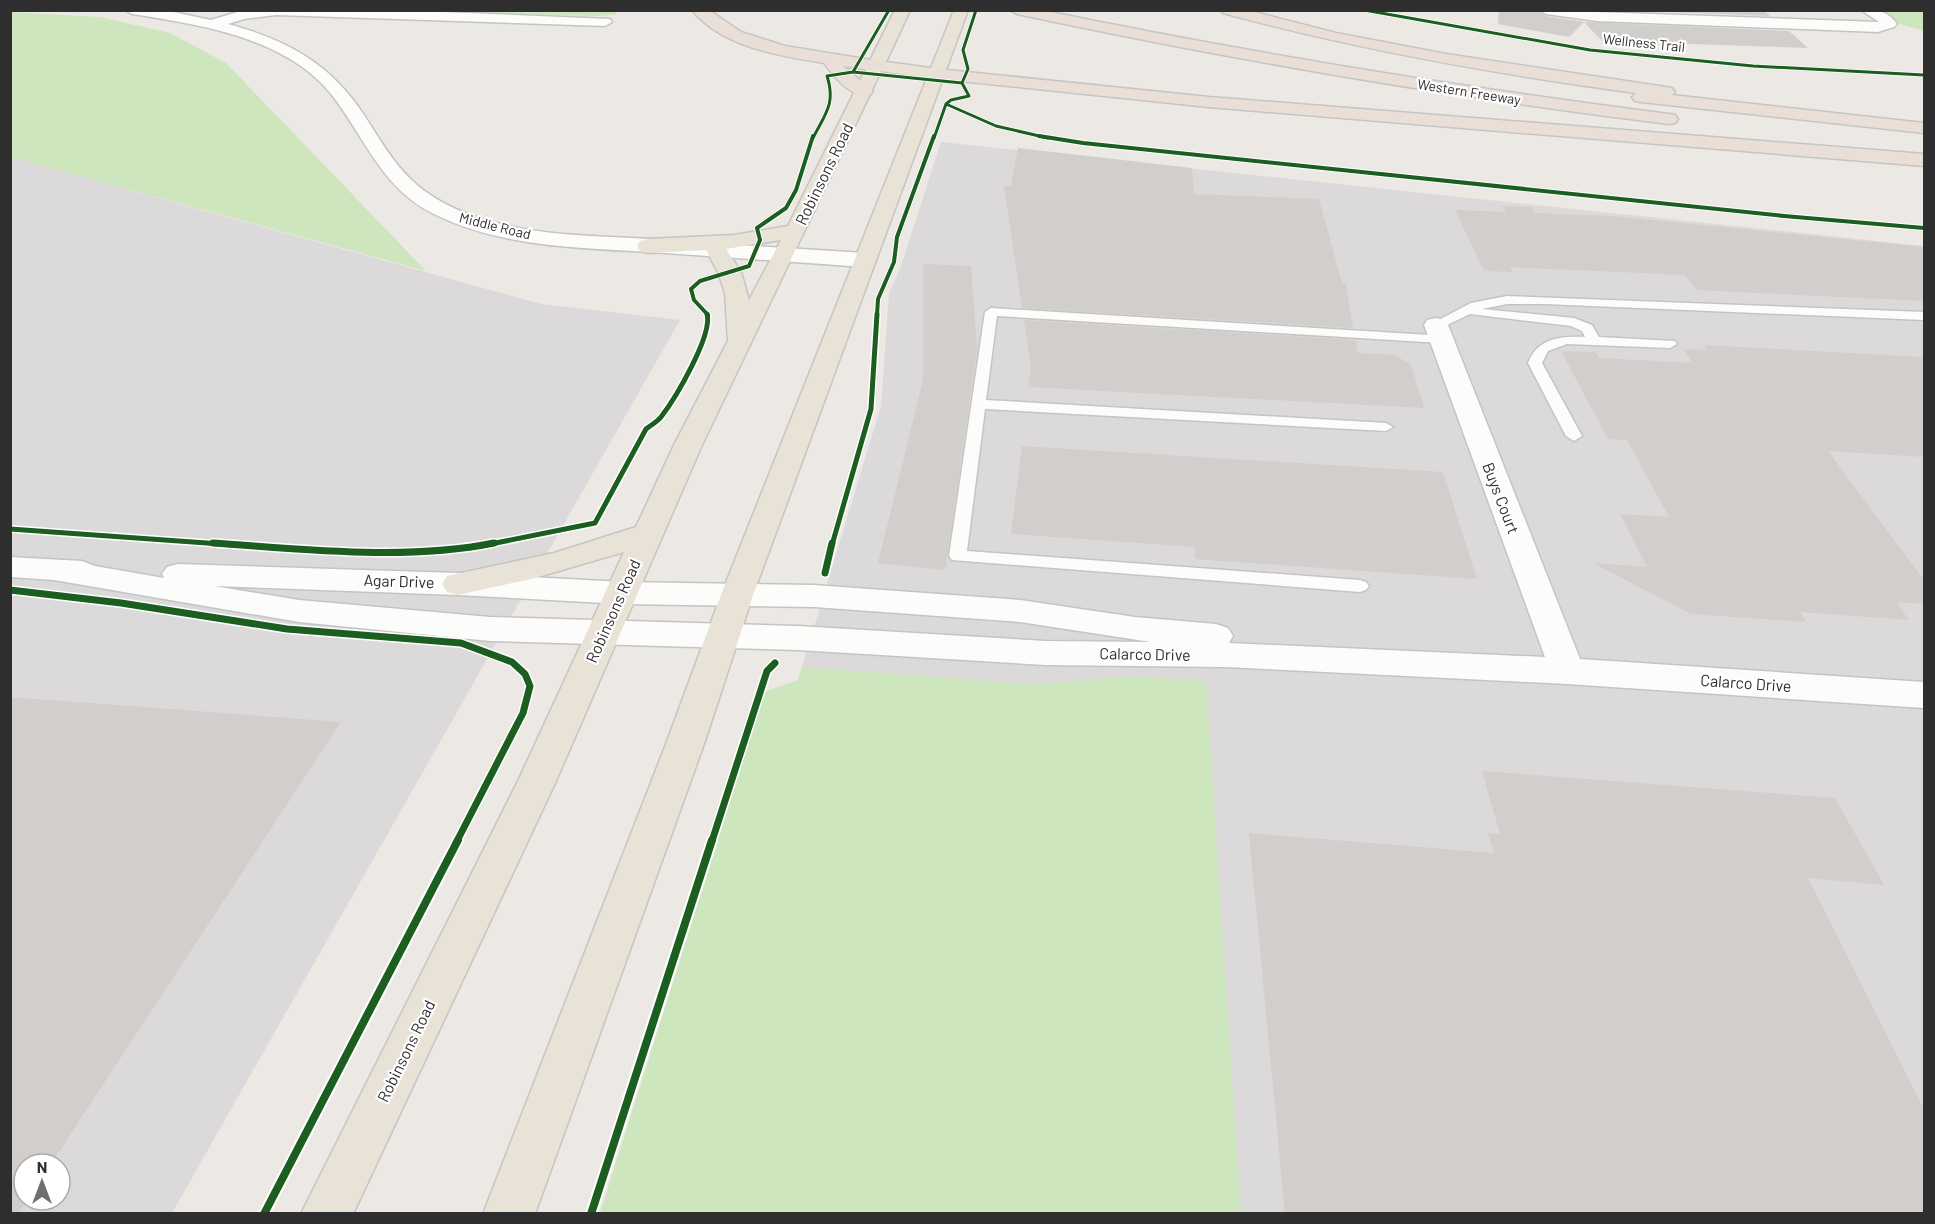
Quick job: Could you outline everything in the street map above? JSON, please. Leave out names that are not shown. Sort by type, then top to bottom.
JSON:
[{"type":"highway","points":[[699,10],[717,27],[754,42],[830,60],[937,74],[1461,124],[1924,160]]},
{"type":"highway","name":"Robinsons Road","points":[[326,1214],[504,850],[623,593],[648,533],[903,10]]},
{"type":"highway","points":[[509,1214],[685,744],[737,595],[961,10]]},
{"type":"highway","name":"Western Freeway","points":[[1017,10],[1162,41],[1288,64],[1501,97],[1687,121]]},
{"type":"highway","name":"Western Freeway","points":[[1094,10],[1286,47],[1402,66],[1730,108],[1924,126]]},
{"type":"highway","points":[[1228,10],[1343,38],[1500,68],[1924,126]]},
{"type":"highway","points":[[830,60],[840,74],[864,92]]},
{"type":"highway","points":[[929,93],[994,87],[1087,90]]},
{"type":"highway","points":[[1779,131],[1924,147]]},
{"type":"highway","points":[[648,246],[734,242],[796,231]]},
{"type":"highway","points":[[716,251],[732,276],[739,304],[740,342]]},
{"type":"highway","points":[[458,584],[524,572],[590,554],[648,533]]},
{"type":"street","name":"Middle Road","points":[[132,10],[209,25],[248,36],[283,50],[323,75],[334,86],[399,182],[427,203],[468,222],[523,234],[648,246],[864,260]]},
{"type":"street","points":[[1546,10],[1597,17],[1707,15],[1878,27],[1875,17]]},
{"type":"street","points":[[209,25],[243,15],[276,11],[605,22]]},
{"type":"street","name":"Buys Court","points":[[1438,332],[1567,671]]},
{"type":"street","name":"Agar Drive","points":[[10,567],[60,571],[458,584],[623,593],[737,595]]},
{"type":"street","name":"Agar Drive","points":[[60,571],[299,611],[490,629],[722,636]]},
{"type":"street","name":"Calarco Drive","points":[[737,595],[814,596],[1020,611],[1135,629],[1420,654],[1567,671]]},
{"type":"street","name":"Calarco Drive","points":[[722,636],[798,638],[1045,653],[1225,655],[1567,671],[1924,695]]},
{"type":"lane","points":[[1360,586],[958,556],[991,312],[1438,332],[1465,311],[1476,306],[1507,300],[1924,316]]},
{"type":"lane","points":[[1465,311],[1574,322],[1587,328],[1594,341]]},
{"type":"lane","points":[[1574,436],[1535,363],[1537,352],[1549,342],[1670,344]]},
{"type":"lane","points":[[979,404],[1386,427]]},
{"type":"shaded area","points":[[941,142],[1924,246],[1924,1213],[600,1214],[765,692],[798,680],[881,406],[889,294],[901,266]]},
{"type":"shaded area","points":[[11,157],[541,304],[680,320],[172,1213],[11,1214]]},
{"type":"green space","points":[[613,10],[618,14],[599,16],[400,11]]},
{"type":"green space","points":[[1875,11],[1924,11],[1924,31],[1896,23]]},
{"type":"green space","points":[[10,12],[100,17],[170,33],[226,63],[426,271],[11,157]]},
{"type":"green space","points":[[802,667],[1033,684],[1132,676],[1206,681],[1241,1213],[600,1213],[765,692],[798,680]]},
{"type":"building","points":[[1499,10],[1537,10],[1546,16],[1584,22],[1569,37],[1498,24]]},
{"type":"building","points":[[1617,10],[1763,10],[1770,16]]},
{"type":"building","points":[[1584,22],[1789,31],[1808,48],[1602,41]]},
{"type":"building","points":[[1018,148],[1192,168],[1194,194],[1319,199],[1342,283],[1346,284],[1353,328],[1022,308],[1004,186],[1011,186]]},
{"type":"building","points":[[1503,206],[1531,207],[1535,213],[1613,216],[1924,247],[1924,301],[1696,290],[1685,275],[1510,267],[1513,272],[1484,271],[1455,210],[1506,212]]},
{"type":"building","points":[[923,264],[971,266],[977,349],[945,570],[878,563],[923,380]]},
{"type":"building","points":[[1024,320],[1355,340],[1358,353],[1395,355],[1411,365],[1424,408],[1028,387],[1031,367]]},
{"type":"building","points":[[1703,345],[1924,357],[1924,457],[1828,451],[1924,580],[1924,604],[1896,602],[1909,620],[1800,612],[1806,622],[1691,614],[1593,563],[1647,567],[1620,514],[1669,517],[1627,440],[1608,439],[1561,351],[1595,352],[1599,358],[1693,363],[1683,349],[1707,350]]},
{"type":"building","points":[[1022,446],[1443,472],[1477,579],[1195,559],[1195,547],[1011,534]]},
{"type":"building","points":[[10,697],[341,722],[59,1152],[12,1152],[12,1212],[19,1212],[10,1214]]},
{"type":"building","points":[[1482,771],[1835,798],[1884,885],[1808,878],[1924,1109],[1924,1214],[1285,1214],[1249,833],[1494,853],[1488,833],[1500,834]]},
{"type":"cycle path","points":[[889,10],[853,72],[962,83]]},
{"type":"cycle path","points":[[976,10],[963,50],[968,69],[962,83],[969,96],[951,100],[946,104],[980,120],[1013,131],[1083,143],[1784,216],[1924,228]]},
{"type":"cycle path","name":"Wellness Trail","points":[[1364,10],[1590,50],[1753,66],[1924,75]]},
{"type":"cycle path","points":[[10,529],[299,549],[430,552],[469,548],[595,523],[646,429],[660,418],[686,375],[706,335],[709,320],[707,313],[694,300],[691,289],[700,281],[749,266],[760,240],[757,228],[786,208],[796,190],[809,145],[830,103],[832,92],[827,76],[853,72]]},
{"type":"cycle path","points":[[825,573],[840,511],[871,409],[878,299],[894,262],[897,237],[946,104]]},
{"type":"cycle path","points":[[10,590],[121,603],[287,629],[461,643],[512,662],[525,674],[530,686],[523,713],[264,1214]]},
{"type":"cycle path","points":[[591,1214],[767,671],[775,663]]}]
